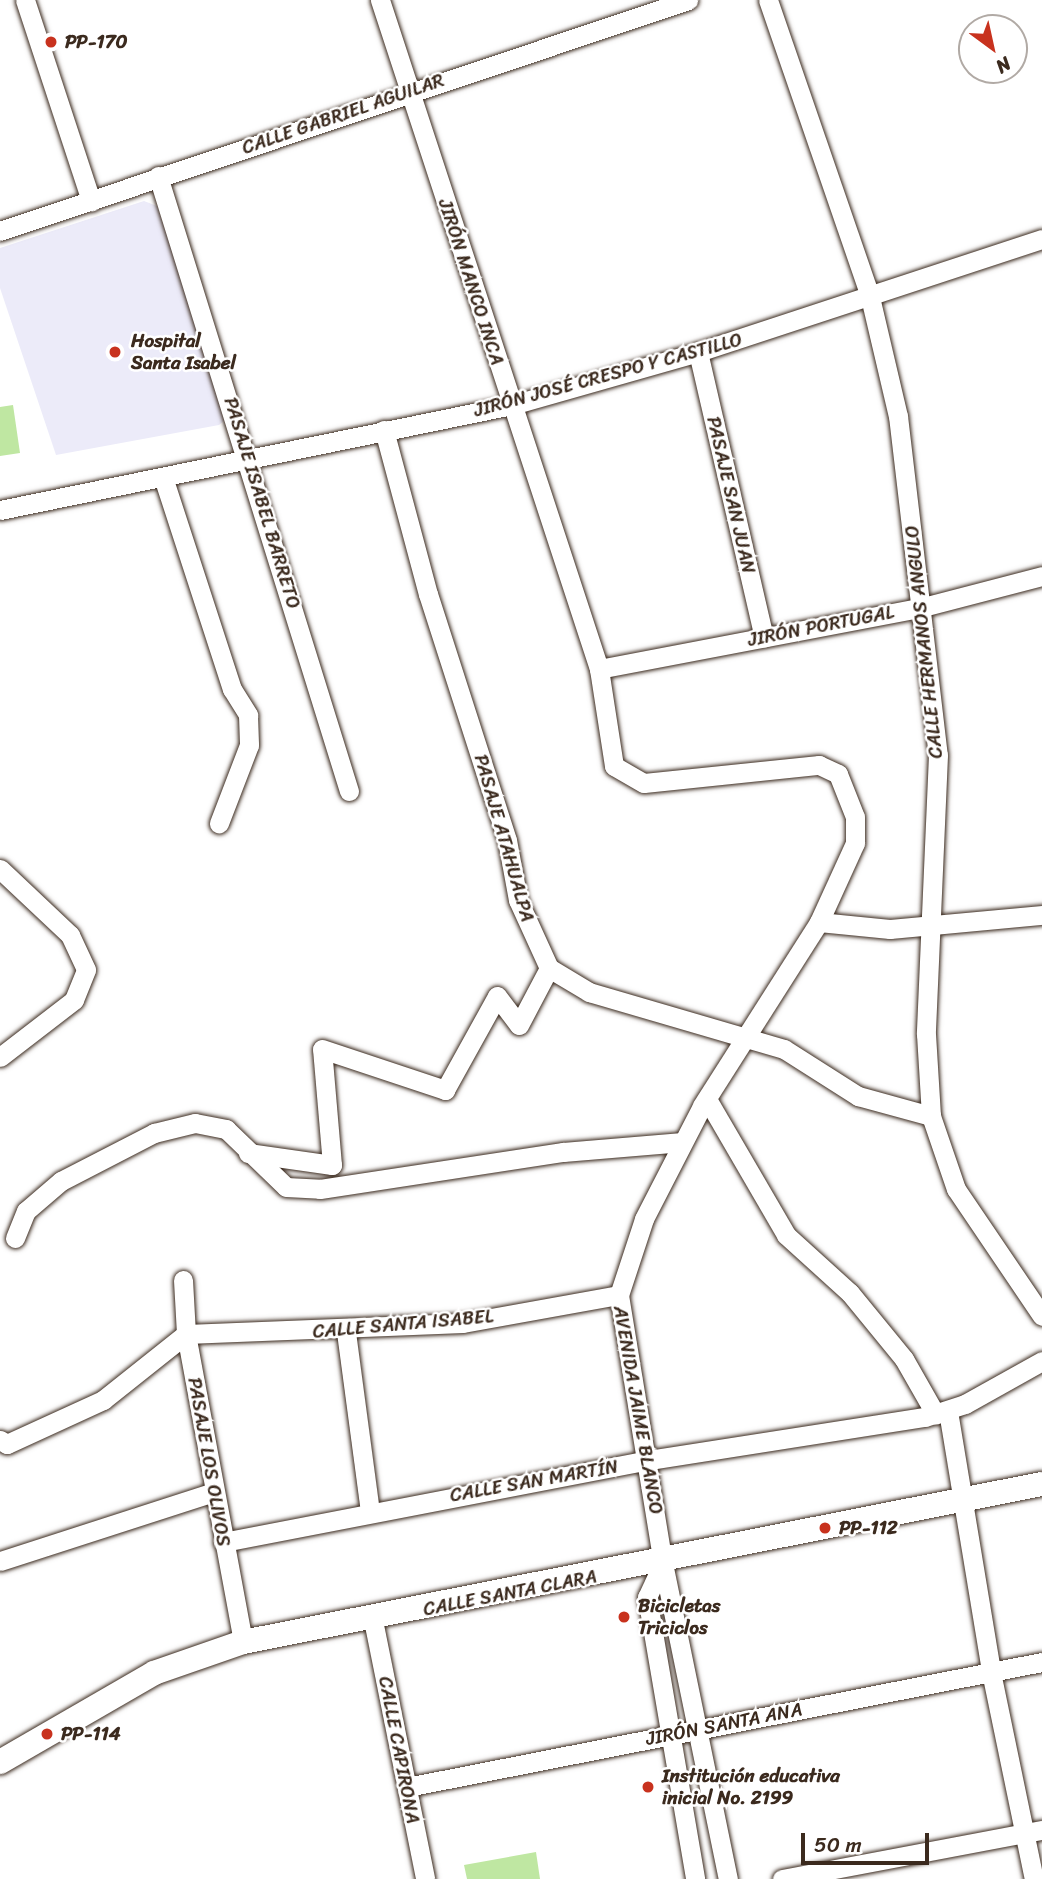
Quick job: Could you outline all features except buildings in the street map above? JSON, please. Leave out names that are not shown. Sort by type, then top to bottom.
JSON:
[{"type":"main road","name":"CALLE SANTA CLARA","points":[[0,1762],[154,1673],[243,1642],[373,1620],[663,1563],[1042,1483]]},
{"type":"street","points":[[25,0],[91,201]]},
{"type":"street","name":"JIRÓN MANCO INCA","points":[[380,0],[598,669],[614,766]]},
{"type":"street","name":"CALLE GABRIEL AGUILAR","points":[[0,231],[688,0]]},
{"type":"street","name":"CALLE HERMANOS ANGULO","points":[[768,0],[870,298],[898,416],[923,607],[938,755],[933,926],[926,1034],[930,1116],[956,1189],[1042,1316]]},
{"type":"street","name":"PASAJE ISABEL BARRETO","points":[[158,176],[249,459],[349,791]]},
{"type":"street","name":"JIRÓN JOSÉ CRESPO Y CASTILLO","points":[[0,510],[164,480],[383,430],[512,405],[698,352],[870,298],[1042,239]]},
{"type":"street","name":"PASAJE SAN JUAN","points":[[698,352],[764,637]]},
{"type":"street","name":"PASAJE ATAHUALPA","points":[[383,430],[428,594],[507,840],[518,900],[549,968]]},
{"type":"street","points":[[164,480],[232,690],[248,715],[249,745],[219,823]]},
{"type":"street","name":"JIRÓN PORTUGAL","points":[[598,669],[923,607],[1042,576]]},
{"type":"street","name":"AVENIDA JAIME BLANCO","points":[[614,766],[645,783],[795,764],[819,765],[838,774],[855,817],[855,843],[819,922],[749,1037],[707,1099],[683,1142],[644,1219],[619,1295],[649,1460],[663,1563],[728,1879]]},
{"type":"street","points":[[0,869],[70,935],[86,970],[74,1000],[0,1057]]},
{"type":"street","points":[[819,922],[850,929],[933,926],[1042,915]]},
{"type":"street","points":[[248,1153],[332,1165],[322,1049],[445,1090],[497,996],[519,1025],[549,968],[589,992],[784,1049],[858,1096],[930,1116]]},
{"type":"street","points":[[707,1099],[786,1235],[850,1293],[904,1359],[942,1413],[964,1501],[990,1672],[1034,1832],[1034,1879]]},
{"type":"street","points":[[15,1238],[26,1211],[61,1181],[154,1133],[195,1123],[226,1129],[286,1187],[320,1189],[562,1152],[683,1142]]},
{"type":"street","name":"PASAJE LOS OLIVOS","points":[[183,1280],[186,1334],[243,1642]]},
{"type":"street","name":"CALLE SANTA ISABEL","points":[[186,1334],[346,1332],[463,1323],[619,1295]]},
{"type":"street","points":[[346,1332],[370,1511]]},
{"type":"street","points":[[0,1440],[7,1444],[103,1400],[186,1334]]},
{"type":"street","name":"CALLE SAN MARTÍN","points":[[223,1542],[370,1511],[649,1460],[942,1413],[1042,1361]]},
{"type":"street","points":[[0,1561],[214,1492]]},
{"type":"street","points":[[663,1563],[647,1597],[668,1736],[695,1879]]},
{"type":"street","name":"CALLE CAPIRONA","points":[[373,1620],[425,1879]]},
{"type":"street","name":"JIRÓN SANTA ANA","points":[[407,1787],[1042,1662]]},
{"type":"street","points":[[782,1879],[1034,1832]]},
{"type":"shaded area","name":"Hospital Santa Isabel","points":[[144,201],[157,206],[230,416],[219,425],[56,455],[0,288],[0,248]]},
{"type":"green space","points":[[13,405],[20,453],[0,456],[0,407]]},
{"type":"green space","points":[[536,1852],[540,1879],[467,1879],[464,1865]]},
{"type":"place","name":"PP-170","points":[[51,42]]},
{"type":"place","name":"Hospital Santa Isabel","points":[[115,352]]},
{"type":"place","name":"PP-112","points":[[825,1528]]},
{"type":"place","name":"Bicicletas Triciclos","points":[[624,1617]]},
{"type":"place","name":"PP-114","points":[[47,1734]]},
{"type":"place","name":"Institución educativa inicial No. 2199","points":[[648,1787]]}]
